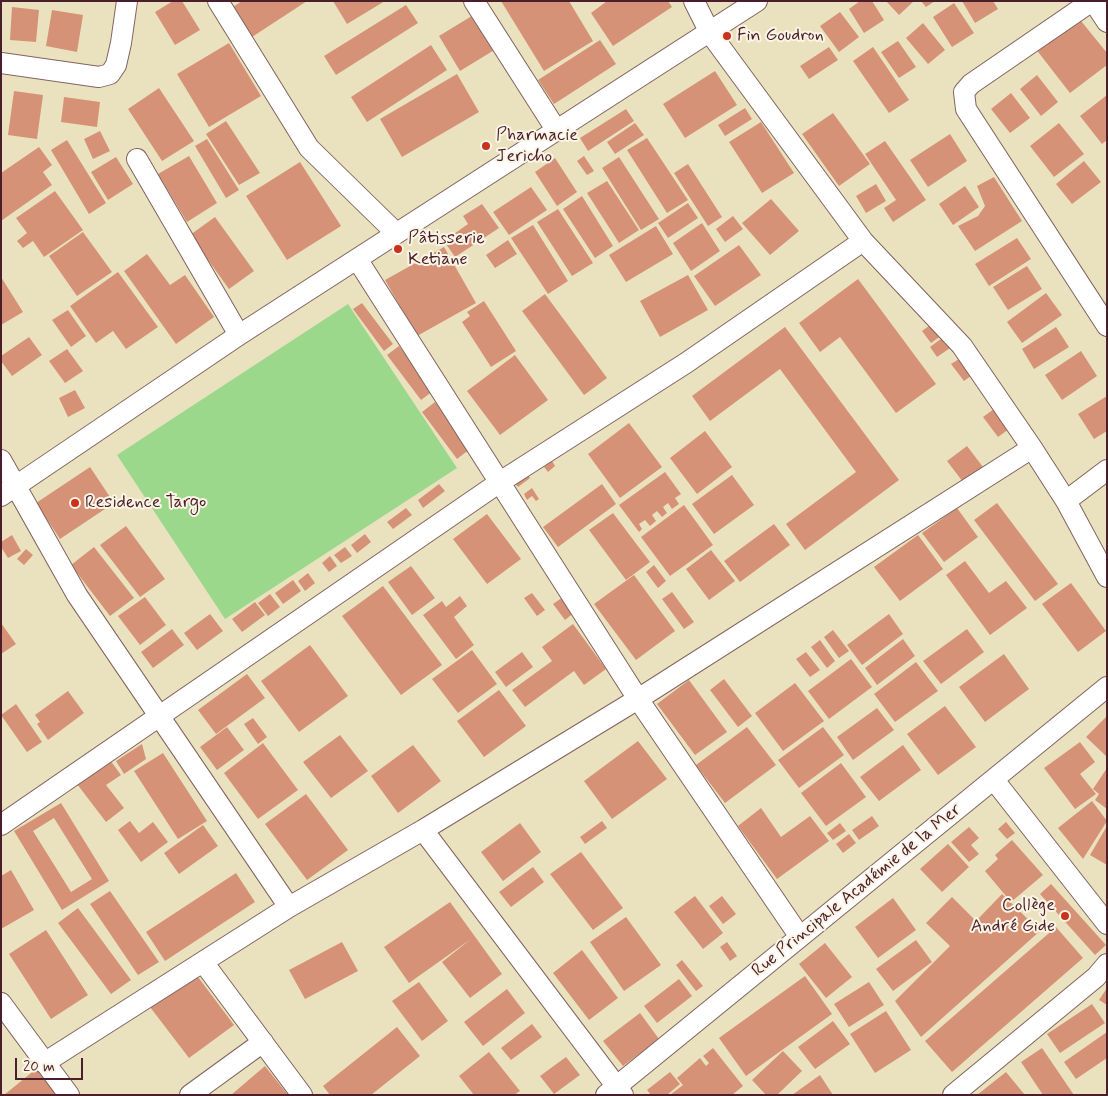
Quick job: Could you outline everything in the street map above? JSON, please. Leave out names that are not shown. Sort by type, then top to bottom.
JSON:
[{"type":"street","points":[[1,63],[99,77],[110,74],[116,66],[120,51],[127,1]]},
{"type":"street","points":[[218,1],[309,148],[395,232]]},
{"type":"street","points":[[474,1],[557,130]]},
{"type":"street","points":[[694,1],[710,33],[863,241],[962,346],[1032,448],[1066,502],[1107,578]]},
{"type":"street","points":[[9,491],[239,334],[357,260],[395,232],[710,33],[757,1]]},
{"type":"street","points":[[1107,22],[1092,1],[971,84],[964,92],[966,109],[1107,326]]},
{"type":"street","points":[[137,160],[239,334]]},
{"type":"street","points":[[1,825],[500,482],[686,363],[863,241]]},
{"type":"street","points":[[357,260],[638,699],[800,937]]},
{"type":"street","points":[[44,1063],[289,907],[423,830],[638,699],[1032,448]]},
{"type":"street","points":[[1,460],[9,491],[77,595],[289,907]]},
{"type":"street","points":[[1066,502],[1107,470]]},
{"type":"street","name":"Rue Principale Académie de la Mer","points":[[615,1092],[800,937],[1107,687]]},
{"type":"street","points":[[994,780],[1107,924]]},
{"type":"street","points":[[423,830],[615,1092]]},
{"type":"street","points":[[203,962],[302,1095]]},
{"type":"street","points":[[953,1095],[1096,977],[1107,964]]},
{"type":"street","points":[[1,1003],[69,1095]]},
{"type":"street","points":[[190,1095],[263,1042]]},
{"type":"green space","points":[[348,304],[457,468],[225,619],[117,455]]},
{"type":"building","points":[[173,1],[182,1],[200,30],[175,45],[155,12]]},
{"type":"building","points":[[242,1],[307,1],[252,37],[233,7]]},
{"type":"building","points":[[333,1],[385,1],[347,24]]},
{"type":"building","points":[[501,1],[569,1],[593,41],[544,71]]},
{"type":"building","points":[[607,1],[668,1],[672,7],[613,46],[591,13]]},
{"type":"building","points":[[860,1],[872,1],[884,20],[864,33],[849,9]]},
{"type":"building","points":[[886,1],[914,1],[899,15]]},
{"type":"building","points":[[921,1],[935,1],[926,7]]},
{"type":"building","points":[[962,1],[993,1],[998,9],[975,23]]},
{"type":"building","points":[[954,3],[974,33],[952,47],[933,17]]},
{"type":"building","points":[[406,5],[418,23],[336,75],[324,56]]},
{"type":"building","points":[[12,7],[39,10],[36,42],[10,40]]},
{"type":"building","points":[[52,10],[83,15],[77,52],[46,46]]},
{"type":"building","points":[[840,12],[859,37],[839,52],[820,26]]},
{"type":"building","points":[[475,14],[496,49],[460,71],[439,36]]},
{"type":"building","points":[[1077,16],[1107,53],[1107,65],[1070,93],[1035,48]]},
{"type":"building","points":[[923,23],[945,50],[928,64],[906,38]]},
{"type":"building","points":[[600,40],[616,64],[554,104],[538,80]]},
{"type":"building","points":[[898,41],[916,67],[899,78],[881,52]]},
{"type":"building","points":[[229,43],[261,96],[209,127],[177,74]]},
{"type":"building","points":[[431,45],[447,70],[367,122],[351,97]]},
{"type":"building","points":[[829,47],[838,60],[809,79],[800,66]]},
{"type":"building","points":[[873,47],[909,100],[889,113],[853,61]]},
{"type":"building","points":[[715,71],[737,105],[685,138],[663,104]]},
{"type":"building","points":[[457,74],[479,112],[402,157],[380,119]]},
{"type":"building","points":[[1037,75],[1058,102],[1041,116],[1020,89]]},
{"type":"building","points":[[159,88],[194,141],[162,161],[128,109]]},
{"type":"building","points":[[14,91],[43,95],[37,139],[8,135]]},
{"type":"building","points":[[1011,93],[1030,118],[1010,133],[991,109]]},
{"type":"building","points":[[1107,95],[1107,140],[1102,144],[1080,116]]},
{"type":"building","points":[[64,97],[100,102],[97,127],[61,122]]},
{"type":"building","points":[[745,108],[752,119],[725,136],[718,125]]},
{"type":"building","points":[[626,109],[634,121],[588,151],[580,138]]},
{"type":"building","points":[[833,113],[870,164],[839,186],[802,134]]},
{"type":"building","points":[[226,121],[260,173],[239,185],[206,134]]},
{"type":"building","points":[[761,122],[794,173],[762,193],[729,142]]},
{"type":"building","points":[[635,123],[644,135],[615,154],[607,142]]},
{"type":"building","points":[[1059,123],[1084,154],[1054,177],[1030,146]]},
{"type":"building","points":[[100,131],[110,151],[93,159],[84,139]]},
{"type":"building","points":[[950,134],[967,161],[928,187],[910,160]]},
{"type":"building","points":[[647,138],[688,200],[667,213],[627,150]]},
{"type":"building","points":[[207,139],[239,190],[226,198],[195,146]]},
{"type":"building","points":[[67,140],[106,203],[89,214],[51,150]]},
{"type":"building","points":[[885,141],[926,200],[893,222],[884,208],[896,200],[865,154]]},
{"type":"building","points":[[39,147],[52,165],[43,172],[52,185],[1,221],[1,173]]},
{"type":"building","points":[[189,156],[217,203],[187,222],[158,174]]},
{"type":"building","points":[[584,156],[594,171],[587,175],[577,161]]},
{"type":"building","points":[[116,157],[133,184],[108,200],[91,172]]},
{"type":"building","points":[[619,157],[659,219],[641,230],[602,168]]},
{"type":"building","points":[[555,158],[577,192],[557,206],[535,172]]},
{"type":"building","points":[[1084,161],[1101,182],[1072,204],[1056,184]]},
{"type":"building","points":[[300,162],[341,226],[287,260],[246,196]]},
{"type":"building","points":[[688,164],[722,217],[708,226],[674,173]]},
{"type":"building","points":[[994,177],[1022,221],[975,251],[958,226],[978,216],[985,206],[977,186]]},
{"type":"building","points":[[607,181],[639,230],[619,243],[587,193]]},
{"type":"building","points":[[876,184],[886,201],[866,213],[856,196]]},
{"type":"building","points":[[965,186],[979,207],[953,225],[939,204]]},
{"type":"building","points":[[531,187],[547,210],[509,235],[493,212]]},
{"type":"building","points":[[55,191],[83,230],[44,257],[33,241],[23,248],[17,241],[27,233],[16,218]]},
{"type":"building","points":[[582,196],[613,246],[595,258],[563,209]]},
{"type":"building","points":[[771,199],[799,231],[770,255],[742,223]]},
{"type":"building","points":[[688,203],[698,218],[668,238],[658,223]]},
{"type":"building","points":[[482,204],[499,228],[455,257],[444,241],[468,224],[463,216]]},
{"type":"building","points":[[558,209],[593,263],[572,276],[537,222]]},
{"type":"building","points":[[733,216],[743,229],[725,242],[716,229]]},
{"type":"building","points":[[215,217],[254,271],[229,289],[190,235]]},
{"type":"building","points":[[702,223],[720,251],[691,271],[673,243]]},
{"type":"building","points":[[533,225],[568,281],[548,294],[511,238]]},
{"type":"building","points":[[656,226],[673,254],[626,282],[609,255]]},
{"type":"building","points":[[83,232],[112,272],[77,296],[49,256]]},
{"type":"building","points":[[1017,238],[1031,259],[989,286],[975,264]]},
{"type":"building","points":[[508,240],[517,254],[495,268],[486,255]]},
{"type":"building","points":[[739,245],[761,275],[715,306],[694,276]]},
{"type":"building","points":[[444,247],[476,303],[417,336],[385,280]]},
{"type":"building","points":[[147,254],[170,285],[185,275],[214,317],[176,344],[124,271]]},
{"type":"building","points":[[1027,266],[1042,289],[1008,310],[993,287]]},
{"type":"building","points":[[118,272],[158,327],[126,349],[113,331],[96,343],[70,306]]},
{"type":"building","points":[[688,275],[708,310],[660,337],[640,301]]},
{"type":"building","points":[[1,277],[23,312],[1,325]]},
{"type":"building","points":[[858,279],[936,384],[896,413],[840,337],[820,352],[799,323]]},
{"type":"building","points":[[1046,293],[1062,315],[1022,343],[1007,322]]},
{"type":"building","points":[[545,294],[607,378],[584,395],[522,311]]},
{"type":"building","points":[[484,301],[516,351],[491,367],[462,322],[470,316],[467,312]]},
{"type":"building","points":[[362,303],[393,344],[384,351],[353,309]]},
{"type":"building","points":[[68,310],[86,336],[71,347],[52,320]]},
{"type":"building","points":[[933,323],[942,335],[931,343],[922,331]]},
{"type":"building","points":[[785,327],[899,480],[805,550],[786,524],[856,472],[780,369],[710,421],[692,396]]},
{"type":"building","points":[[1056,327],[1069,347],[1034,369],[1022,349]]},
{"type":"building","points":[[945,336],[953,346],[937,357],[930,347]]},
{"type":"building","points":[[29,337],[42,355],[12,376],[1,361],[1,356]]},
{"type":"building","points":[[399,346],[433,391],[421,400],[387,355]]},
{"type":"building","points":[[67,349],[83,371],[65,383],[49,361]]},
{"type":"building","points":[[1081,351],[1097,376],[1062,400],[1045,375]]},
{"type":"building","points":[[515,355],[548,400],[500,435],[467,391]]},
{"type":"building","points":[[959,359],[971,376],[964,381],[951,364]]},
{"type":"building","points":[[75,390],[85,408],[68,417],[59,398]]},
{"type":"building","points":[[1107,396],[1107,431],[1094,439],[1078,414]]},
{"type":"building","points":[[435,402],[470,449],[457,459],[422,412]]},
{"type":"building","points":[[994,409],[1009,429],[998,437],[983,417]]},
{"type":"building","points":[[629,423],[662,467],[620,498],[588,454]]},
{"type":"building","points":[[705,431],[732,467],[697,494],[670,458]]},
{"type":"building","points":[[967,446],[983,467],[963,482],[947,461]]},
{"type":"building","points":[[552,461],[555,466],[548,472],[544,467]]},
{"type":"building","name":"Residence Targo","points":[[90,467],[114,503],[60,539],[36,503]]},
{"type":"building","points":[[526,472],[530,478],[518,487],[514,482]]},
{"type":"building","points":[[665,472],[681,494],[675,498],[679,504],[672,509],[668,503],[663,507],[667,513],[662,517],[657,511],[652,515],[656,521],[650,526],[645,520],[639,524],[642,529],[639,532],[619,505]]},
{"type":"building","points":[[732,475],[754,505],[714,534],[692,504]]},
{"type":"building","points":[[439,484],[445,491],[423,508],[418,500]]},
{"type":"building","points":[[602,484],[616,504],[558,547],[543,527]]},
{"type":"building","points":[[532,488],[539,499],[536,501],[532,496],[527,500],[524,494]]},
{"type":"building","points":[[997,503],[1058,584],[1035,601],[974,520]]},
{"type":"building","points":[[684,505],[713,545],[670,576],[641,537]]},
{"type":"building","points":[[406,508],[412,515],[393,529],[387,522]]},
{"type":"building","points":[[957,508],[978,537],[944,562],[922,533]]},
{"type":"building","points":[[613,513],[650,562],[626,580],[589,530]]},
{"type":"building","points":[[487,514],[521,559],[487,584],[453,539]]},
{"type":"building","points":[[774,524],[790,545],[740,582],[724,561]]},
{"type":"building","points":[[126,526],[165,579],[140,597],[100,545]]},
{"type":"building","points":[[365,534],[371,542],[357,553],[351,545]]},
{"type":"building","points":[[12,535],[21,551],[8,558],[1,547],[1,542]]},
{"type":"building","points":[[918,535],[943,569],[900,601],[874,567]]},
{"type":"building","points":[[94,547],[134,598],[110,616],[71,565]]},
{"type":"building","points":[[345,547],[352,556],[341,563],[334,555]]},
{"type":"building","points":[[26,549],[33,555],[24,565],[17,559]]},
{"type":"building","points":[[711,550],[735,581],[709,600],[686,569]]},
{"type":"building","points":[[330,556],[337,566],[329,572],[322,563]]},
{"type":"building","points":[[965,561],[989,593],[1006,581],[1027,608],[990,635],[946,575]]},
{"type":"building","points":[[654,565],[666,581],[658,588],[646,572]]},
{"type":"building","points":[[411,566],[435,598],[412,615],[388,582]]},
{"type":"building","points":[[308,573],[315,583],[305,591],[298,581]]},
{"type":"building","points":[[634,575],[675,631],[636,660],[594,604]]},
{"type":"building","points":[[293,580],[301,591],[283,604],[275,593]]},
{"type":"building","points":[[1071,583],[1106,631],[1078,652],[1042,604]]},
{"type":"building","points":[[383,586],[442,665],[401,695],[342,616]]},
{"type":"building","points":[[672,592],[694,622],[684,629],[662,599]]},
{"type":"building","points":[[532,593],[545,610],[537,616],[524,598]]},
{"type":"building","points":[[270,594],[280,607],[268,616],[258,603]]},
{"type":"building","points":[[460,596],[467,606],[454,617],[474,645],[456,659],[423,615],[442,601],[446,607]]},
{"type":"building","points":[[145,597],[166,625],[140,645],[118,616]]},
{"type":"building","points":[[563,597],[575,612],[565,620],[553,604]]},
{"type":"building","points":[[255,602],[265,615],[242,632],[232,619]]},
{"type":"building","points":[[210,614],[223,631],[197,650],[184,633]]},
{"type":"building","points":[[889,614],[903,634],[862,665],[847,645]]},
{"type":"building","points":[[1,623],[16,644],[1,654]]},
{"type":"building","points":[[573,624],[606,669],[584,685],[574,671],[525,707],[512,690],[552,661],[542,647]]},
{"type":"building","points":[[172,629],[184,645],[153,668],[141,652]]},
{"type":"building","points":[[967,629],[984,652],[941,684],[923,661]]},
{"type":"building","points":[[833,630],[849,651],[839,658],[824,637]]},
{"type":"building","points":[[903,639],[915,656],[877,685],[865,668]]},
{"type":"building","points":[[820,640],[835,661],[827,668],[811,647]]},
{"type":"building","points":[[310,645],[348,696],[299,732],[261,681]]},
{"type":"building","points":[[472,650],[497,684],[458,713],[432,679]]},
{"type":"building","points":[[522,652],[533,667],[506,687],[495,672]]},
{"type":"building","points":[[806,652],[820,670],[810,677],[796,659]]},
{"type":"building","points":[[1004,654],[1029,689],[985,722],[959,687]]},
{"type":"building","points":[[851,659],[872,687],[829,719],[808,691]]},
{"type":"building","points":[[916,662],[938,691],[895,722],[874,694]]},
{"type":"building","points":[[247,674],[265,698],[216,734],[198,710]]},
{"type":"building","points":[[724,679],[752,716],[738,727],[710,690]]},
{"type":"building","points":[[689,680],[727,732],[695,755],[657,704]]},
{"type":"building","points":[[795,683],[824,721],[783,751],[755,713]]},
{"type":"building","points":[[499,690],[526,726],[484,757],[457,721]]},
{"type":"building","points":[[68,691],[84,713],[48,740],[37,724],[40,722],[35,715]]},
{"type":"building","points":[[16,704],[42,742],[27,752],[1,715]]},
{"type":"building","points":[[945,706],[976,747],[938,775],[907,734]]},
{"type":"building","points":[[877,708],[894,730],[853,760],[837,737]]},
{"type":"building","points":[[1107,716],[1107,757],[1086,737]]},
{"type":"building","points":[[253,718],[267,737],[258,744],[244,724]]},
{"type":"building","points":[[227,727],[244,750],[217,770],[200,747]]},
{"type":"building","points":[[747,727],[776,765],[725,803],[696,765]]},
{"type":"building","points":[[823,727],[844,755],[799,788],[778,760]]},
{"type":"building","points":[[340,735],[368,771],[331,798],[303,762]]},
{"type":"building","points":[[638,741],[667,779],[612,819],[584,781]]},
{"type":"building","points":[[1080,742],[1095,762],[1080,774],[1096,794],[1075,809],[1044,768]]},
{"type":"building","points":[[263,743],[298,790],[258,819],[224,773]]},
{"type":"building","points":[[142,744],[146,759],[124,774],[116,761]]},
{"type":"building","points":[[413,745],[441,781],[398,813],[371,776]]},
{"type":"building","points":[[903,745],[921,770],[879,801],[860,777]]},
{"type":"building","points":[[163,753],[207,821],[178,839],[134,771]]},
{"type":"building","points":[[110,760],[121,775],[106,785],[124,808],[106,822],[77,784]]},
{"type":"building","points":[[841,763],[866,797],[826,826],[801,793]]},
{"type":"building","points":[[1107,768],[1107,809],[1095,800],[1099,794],[1093,789]]},
{"type":"building","points":[[306,794],[348,850],[307,880],[265,824]]},
{"type":"building","points":[[1092,801],[1107,821],[1083,859],[1058,828]]},
{"type":"building","points":[[61,803],[109,881],[62,910],[14,831]],"holes":[[[54,818],[92,879],[71,892],[33,831]]]},
{"type":"building","points":[[761,808],[781,837],[810,816],[829,841],[777,879],[738,826]]},
{"type":"building","points":[[872,816],[879,826],[859,840],[852,830]]},
{"type":"building","points":[[130,821],[139,833],[153,822],[168,842],[141,862],[118,830]]},
{"type":"building","points":[[602,821],[607,828],[585,844],[580,837]]},
{"type":"building","points":[[1006,822],[1015,833],[1007,839],[998,829]]},
{"type":"building","points":[[520,823],[541,852],[503,881],[481,852]]},
{"type":"building","points":[[840,823],[846,831],[833,840],[827,833]]},
{"type":"building","points":[[203,825],[218,846],[179,874],[164,853]]},
{"type":"building","points":[[1107,826],[1107,865],[1090,855]]},
{"type":"building","points":[[969,827],[979,838],[971,845],[979,854],[969,862],[951,842]]},
{"type":"building","points":[[849,834],[856,843],[843,853],[836,844]]},
{"type":"building","points":[[1012,840],[1043,875],[1011,902],[985,871],[998,859],[995,855]]},
{"type":"building","points":[[948,844],[969,867],[942,892],[920,869]]},
{"type":"building","points":[[581,852],[623,908],[593,930],[550,874]]},
{"type":"building","points":[[533,867],[544,882],[511,907],[499,892]]},
{"type":"building","points":[[11,870],[34,910],[1,929],[1,876]]},
{"type":"building","points":[[236,873],[255,902],[165,961],[146,932]]},
{"type":"building","points":[[1051,884],[1106,945],[1095,955],[1040,894]]},
{"type":"building","points":[[110,891],[159,962],[138,975],[90,904]]},
{"type":"building","points":[[1002,894],[1040,931],[921,1037],[895,1001],[950,946],[926,923],[952,897],[976,921]]},
{"type":"building","points":[[695,896],[723,933],[703,949],[674,912]]},
{"type":"building","points":[[722,896],[736,914],[723,924],[709,906]]},
{"type":"building","points":[[893,898],[916,930],[878,958],[855,927]]},
{"type":"building","points":[[450,902],[502,974],[470,998],[442,962],[471,939],[409,983],[384,947]]},
{"type":"building","points":[[78,908],[131,980],[111,994],[58,923]]},
{"type":"building","points":[[626,917],[661,965],[624,991],[590,942]]},
{"type":"building","points":[[1056,927],[1083,958],[952,1072],[925,1041]]},
{"type":"building","points":[[46,930],[88,995],[51,1019],[9,954]]},
{"type":"building","points":[[916,940],[932,962],[893,991],[876,969]]},
{"type":"building","points":[[342,942],[358,971],[305,999],[289,970]]},
{"type":"building","points":[[727,942],[737,956],[730,961],[720,947]]},
{"type":"building","points":[[825,943],[852,977],[826,998],[799,964]]},
{"type":"building","points":[[582,950],[618,998],[589,1020],[553,973]]},
{"type":"building","points":[[682,960],[703,986],[696,991],[676,965]]},
{"type":"building","points":[[195,973],[234,1025],[189,1058],[150,1007]]},
{"type":"building","points":[[805,976],[832,1014],[746,1076],[719,1038]]},
{"type":"building","points":[[679,979],[692,996],[657,1023],[644,1006]]},
{"type":"building","points":[[419,982],[448,1021],[422,1041],[392,1001]]},
{"type":"building","points":[[869,982],[884,1005],[849,1027],[834,1004]]},
{"type":"building","points":[[1107,988],[1107,1005],[1099,1000]]},
{"type":"building","points":[[507,989],[525,1013],[483,1046],[464,1022]]},
{"type":"building","points":[[1092,1004],[1105,1023],[1060,1053],[1047,1034]]},
{"type":"building","points":[[886,1011],[911,1050],[875,1073],[850,1034]]},
{"type":"building","points":[[640,1013],[659,1039],[623,1066],[603,1041]]},
{"type":"building","points":[[833,1021],[850,1044],[815,1069],[798,1047]]},
{"type":"building","points":[[532,1024],[542,1037],[511,1060],[501,1048]]},
{"type":"building","points":[[397,1027],[420,1056],[371,1095],[330,1095],[323,1086]]},
{"type":"building","points":[[1107,1032],[1107,1058],[1076,1079],[1064,1062]]},
{"type":"building","points":[[713,1048],[743,1086],[732,1095],[670,1095],[683,1085],[677,1078],[700,1058],[706,1066],[709,1063],[703,1056]]},
{"type":"building","points":[[1042,1048],[1074,1095],[1043,1095],[1021,1062]]},
{"type":"building","points":[[783,1051],[802,1071],[777,1095],[766,1095],[752,1080]]},
{"type":"building","points":[[489,1052],[520,1091],[514,1095],[474,1095],[459,1076]]},
{"type":"building","points":[[566,1057],[580,1075],[554,1094],[540,1076]]},
{"type":"building","points":[[265,1066],[288,1095],[231,1095]]},
{"type":"building","points":[[36,1069],[56,1093],[54,1095],[4,1095]]},
{"type":"building","points":[[670,1072],[680,1084],[667,1095],[651,1095],[647,1090]]},
{"type":"building","points":[[1006,1072],[1025,1095],[977,1095]]},
{"type":"building","points":[[820,1075],[833,1095],[792,1095]]},
{"type":"place","name":"Fin Goudron","points":[[727,36]]},
{"type":"place","name":"Pharmacie Jericho","points":[[486,146]]},
{"type":"place","name":"Pâtisserie Ketiane","points":[[398,249]]},
{"type":"place","name":"Residence Targo","points":[[75,503]]},
{"type":"place","name":"Collège André Gide","points":[[1065,916]]}]
